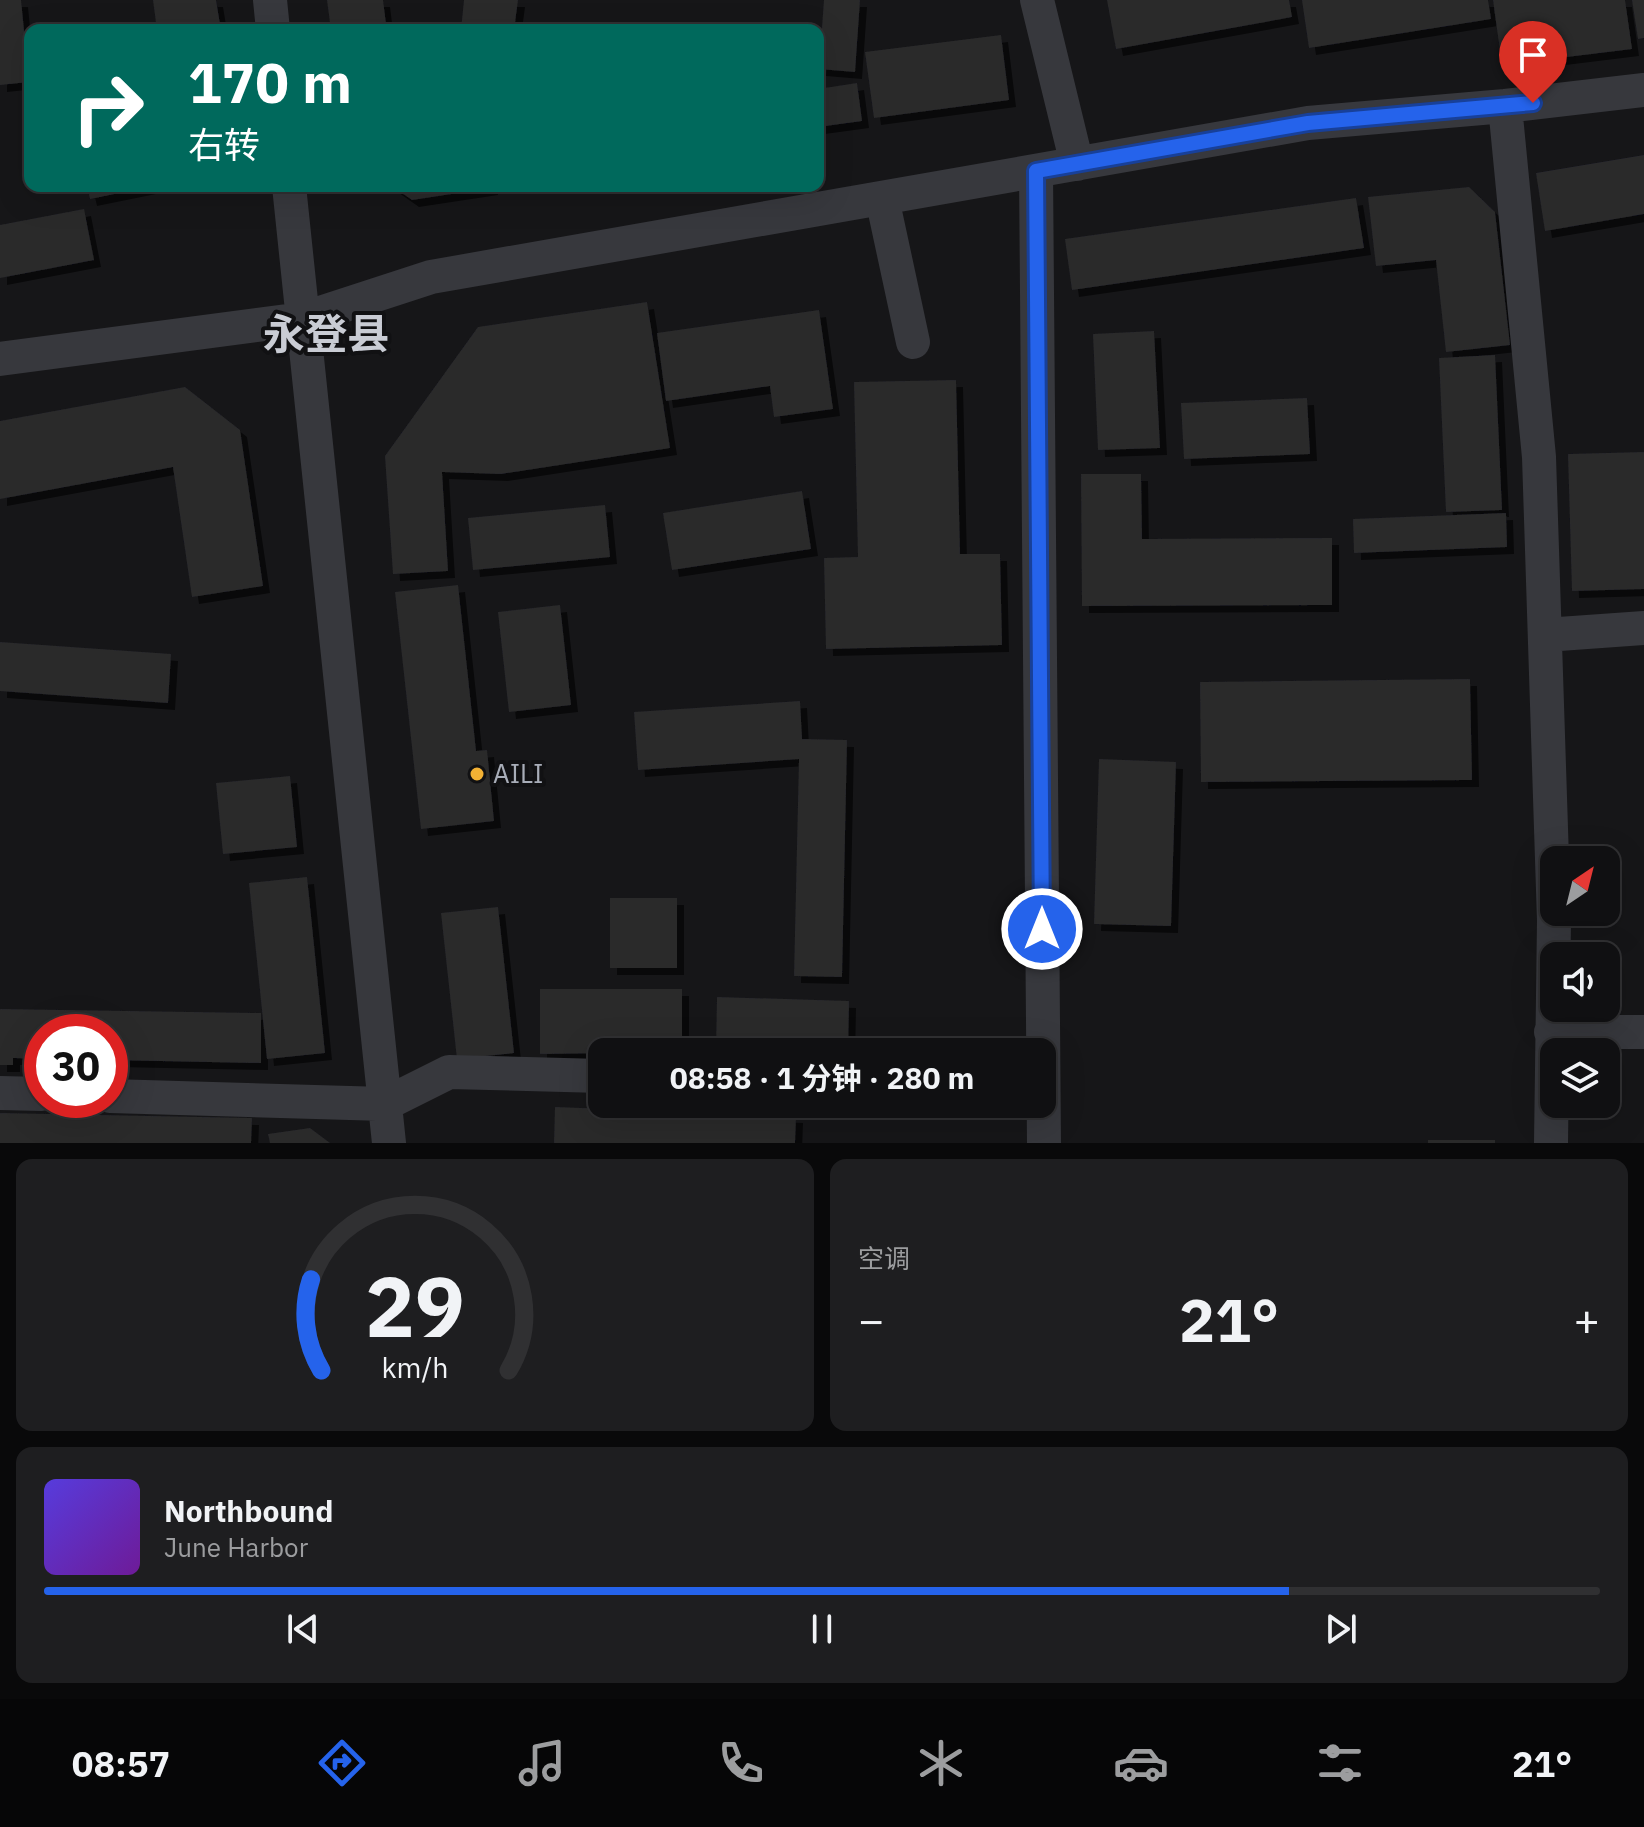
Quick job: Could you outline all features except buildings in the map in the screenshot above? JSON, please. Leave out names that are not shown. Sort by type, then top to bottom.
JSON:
[{"type":"street","points":[[270,0],[272,24]]},
{"type":"street","points":[[1037,0],[1077,164]]},
{"type":"street","points":[[0,359],[302,319],[431,277],[1308,123],[1644,90]]},
{"type":"street","points":[[1505,106],[1539,457],[1554,921],[1551,1143]]},
{"type":"street","points":[[1036,171],[1043,1038]]},
{"type":"street","points":[[290,192],[389,1143]]},
{"type":"street","points":[[882,198],[913,342]]},
{"type":"street","points":[[1545,635],[1644,628]]},
{"type":"street","points":[[1551,1032],[1644,1032]]},
{"type":"street","points":[[128,1097],[385,1104],[449,1072],[588,1076]]},
{"type":"street","points":[[0,1093],[24,1094]]},
{"type":"street","points":[[1044,1118],[1044,1143]]},
{"type":"place","name":"AILI","points":[[477,774]]},
{"type":"district","name":"永登县","points":[[326,334]]},
{"type":"route","points":[[1042,929],[1036,171],[1308,123],[1533,103]]}]
